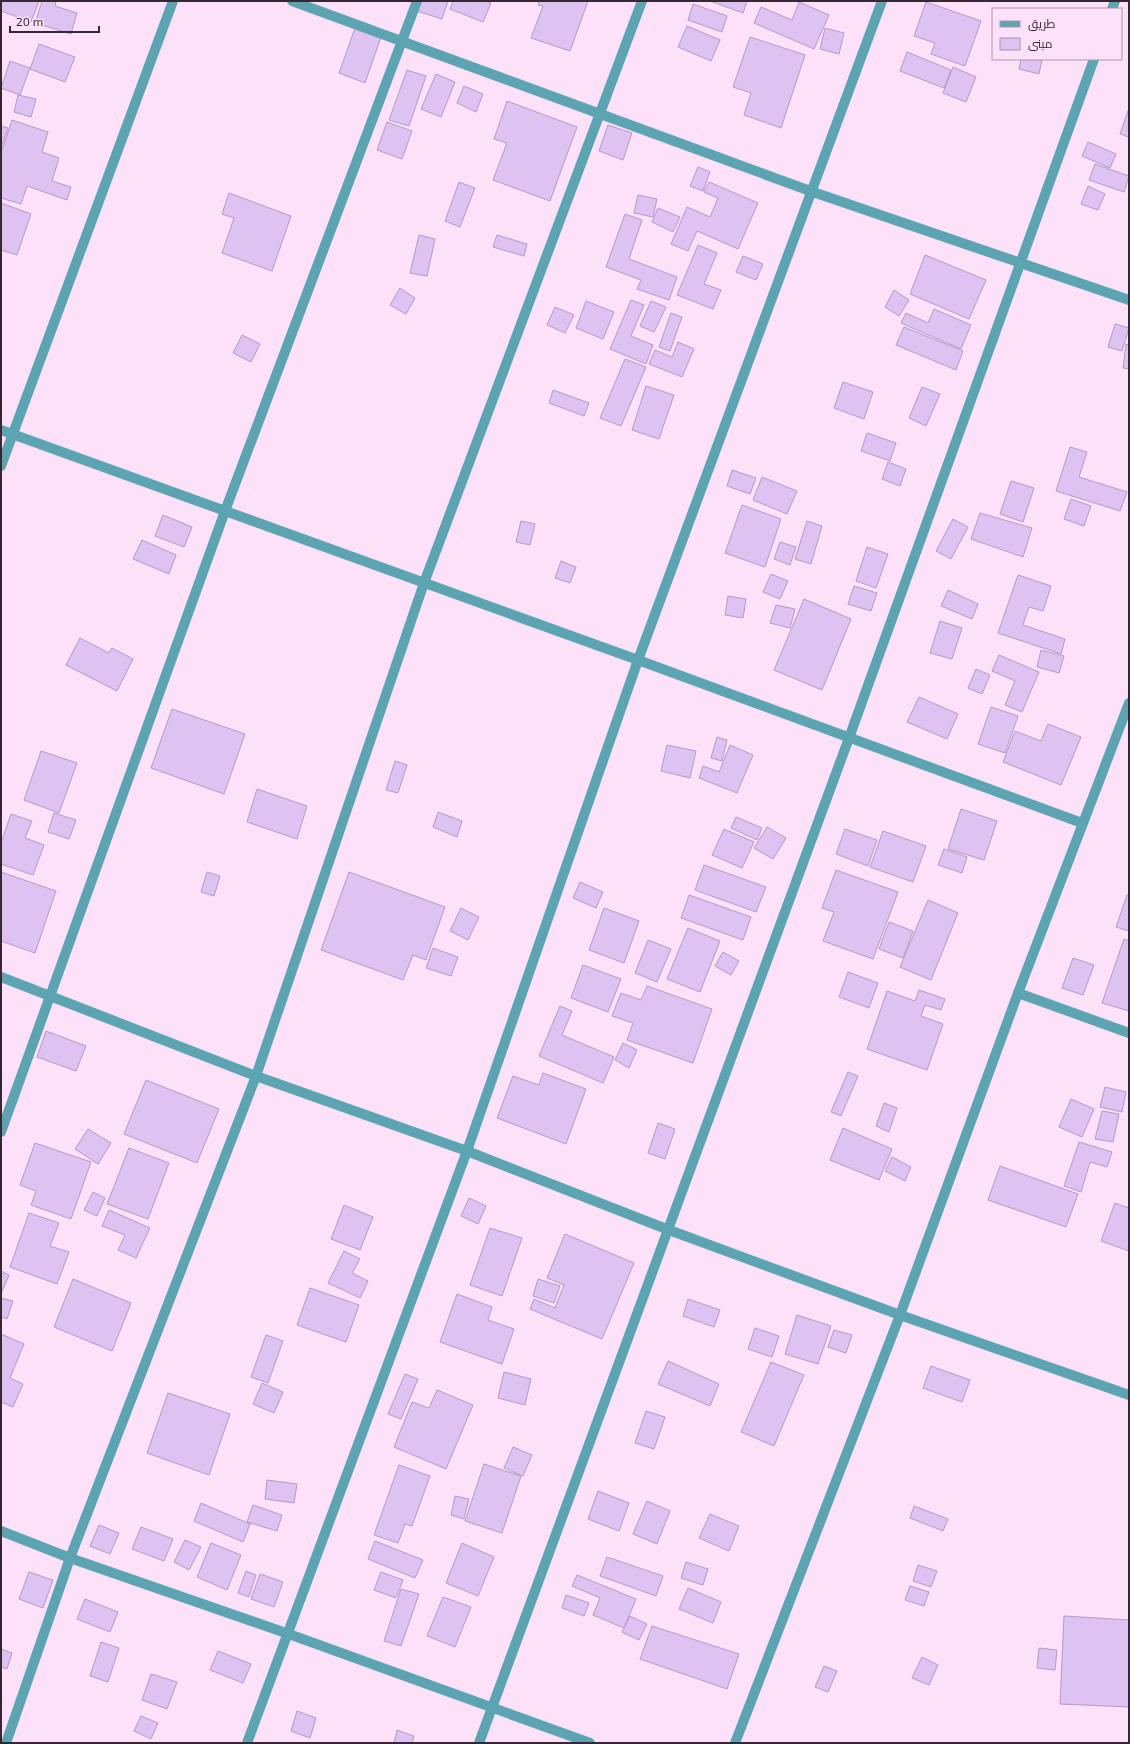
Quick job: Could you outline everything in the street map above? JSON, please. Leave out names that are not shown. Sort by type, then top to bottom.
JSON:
[{"type":"street","points":[[1,466],[173,1]]},
{"type":"street","points":[[292,1],[402,40],[600,115],[813,192],[1129,300]]},
{"type":"street","points":[[1,1132],[225,511],[417,1]]},
{"type":"street","points":[[6,1743],[70,1558],[256,1076],[424,583],[642,1]]},
{"type":"street","points":[[247,1743],[286,1633],[467,1151],[638,660],[813,192],[882,1]]},
{"type":"street","points":[[480,1743],[849,738],[1094,60]]},
{"type":"street","points":[[1,430],[638,660],[1082,823]]},
{"type":"street","points":[[735,1743],[900,1314],[1018,993],[1129,703]]},
{"type":"street","points":[[1,977],[256,1076],[467,1151],[669,1230],[1129,1395]]},
{"type":"street","points":[[1018,993],[1129,1033]]},
{"type":"street","points":[[1,1531],[70,1558],[286,1633],[590,1743]]},
{"type":"building","points":[[1,1],[39,1],[31,22],[1,11]]},
{"type":"building","points":[[42,1],[56,1],[55,6],[77,13],[71,34],[35,23]]},
{"type":"building","points":[[420,1],[448,1],[442,19],[417,11]]},
{"type":"building","points":[[453,1],[485,1],[491,3],[483,22],[450,9]]},
{"type":"building","points":[[539,1],[588,1],[570,51],[531,38],[543,6],[538,5]]},
{"type":"building","points":[[710,1],[747,1],[743,13]]},
{"type":"building","points":[[799,2],[829,15],[814,49],[754,23],[761,7],[792,20]]},
{"type":"building","points":[[926,2],[981,21],[965,66],[931,54],[935,43],[914,36]]},
{"type":"building","points":[[693,4],[727,16],[722,32],[688,20]]},
{"type":"building","points":[[687,26],[720,40],[711,61],[678,47]]},
{"type":"building","points":[[355,28],[381,37],[365,83],[339,73]]},
{"type":"building","points":[[825,28],[844,33],[839,54],[820,49]]},
{"type":"building","points":[[750,37],[805,55],[781,128],[744,115],[751,93],[733,87]]},
{"type":"building","points":[[39,44],[75,57],[65,82],[30,69]]},
{"type":"building","points":[[907,52],[951,70],[944,88],[900,71]]},
{"type":"building","points":[[1021,60],[1042,60],[1039,74],[1019,69]]},
{"type":"building","points":[[10,61],[30,68],[20,95],[1,88]]},
{"type":"building","points":[[953,67],[976,77],[966,102],[943,93]]},
{"type":"building","points":[[407,70],[426,76],[409,126],[389,120]]},
{"type":"building","points":[[436,74],[455,82],[441,117],[421,109]]},
{"type":"building","points":[[464,86],[483,94],[476,112],[457,103]]},
{"type":"building","points":[[18,95],[36,99],[31,117],[14,112]]},
{"type":"building","points":[[507,101],[577,127],[550,201],[493,180],[507,143],[494,139]]},
{"type":"building","points":[[1129,108],[1129,137],[1120,134]]},
{"type":"building","points":[[12,120],[48,132],[42,152],[59,158],[52,181],[71,187],[67,200],[27,186],[21,204],[1,198],[1,153]]},
{"type":"building","points":[[387,122],[412,131],[402,159],[377,150]]},
{"type":"building","points":[[608,125],[632,133],[623,160],[599,151]]},
{"type":"building","points":[[1,126],[8,128],[1,148]]},
{"type":"building","points":[[1088,142],[1116,154],[1110,168],[1082,156]]},
{"type":"building","points":[[1095,164],[1129,176],[1124,192],[1089,180]]},
{"type":"building","points":[[698,167],[710,172],[703,191],[690,186]]},
{"type":"building","points":[[459,182],[475,188],[460,227],[445,221]]},
{"type":"building","points":[[709,182],[758,203],[738,249],[697,231],[688,251],[671,244],[687,207],[710,217],[718,198],[704,192]]},
{"type":"building","points":[[1088,186],[1105,194],[1098,210],[1081,204]]},
{"type":"building","points":[[229,193],[291,216],[272,271],[222,253],[234,218],[222,214]]},
{"type":"building","points":[[638,195],[657,199],[653,217],[634,213]]},
{"type":"building","points":[[1,203],[31,214],[17,255],[1,250]]},
{"type":"building","points":[[658,208],[680,217],[673,232],[652,222]]},
{"type":"building","points":[[625,214],[642,220],[629,259],[677,277],[669,300],[637,289],[641,280],[606,267]]},
{"type":"building","points":[[419,235],[435,239],[427,276],[410,273]]},
{"type":"building","points":[[497,235],[527,244],[524,256],[493,247]]},
{"type":"building","points":[[698,245],[717,253],[704,284],[721,290],[713,309],[677,295]]},
{"type":"building","points":[[925,255],[986,280],[969,319],[910,294]]},
{"type":"building","points":[[743,256],[763,264],[756,280],[736,272]]},
{"type":"building","points":[[400,288],[415,298],[406,314],[390,305]]},
{"type":"building","points":[[894,290],[909,300],[899,316],[885,307]]},
{"type":"building","points":[[631,300],[644,305],[631,336],[653,345],[646,364],[610,349]]},
{"type":"building","points":[[586,301],[614,312],[603,339],[576,328]]},
{"type":"building","points":[[651,301],[666,307],[654,332],[640,326]]},
{"type":"building","points":[[555,307],[574,315],[565,333],[547,325]]},
{"type":"building","points":[[934,309],[971,325],[961,349],[901,323],[906,313],[928,323]]},
{"type":"building","points":[[671,313],[682,317],[670,351],[659,347]]},
{"type":"building","points":[[1115,324],[1129,328],[1122,351],[1108,347]]},
{"type":"building","points":[[904,327],[963,351],[956,370],[896,345]]},
{"type":"building","points":[[242,335],[260,344],[251,362],[233,353]]},
{"type":"building","points":[[678,342],[694,349],[682,377],[649,364],[655,350],[672,357]]},
{"type":"building","points":[[1126,344],[1129,345],[1129,369],[1123,368]]},
{"type":"building","points":[[625,359],[646,367],[621,426],[600,418]]},
{"type":"building","points":[[843,382],[873,392],[864,419],[834,408]]},
{"type":"building","points":[[646,386],[674,395],[659,439],[632,430]]},
{"type":"building","points":[[922,387],[940,394],[926,426],[909,418]]},
{"type":"building","points":[[553,390],[589,403],[584,416],[549,403]]},
{"type":"building","points":[[867,433],[896,443],[890,461],[861,451]]},
{"type":"building","points":[[1070,447],[1087,452],[1079,477],[1127,492],[1120,511],[1056,491]]},
{"type":"building","points":[[888,462],[906,469],[900,486],[882,479]]},
{"type":"building","points":[[732,470],[756,478],[750,494],[727,486]]},
{"type":"building","points":[[762,477],[797,491],[787,514],[753,500]]},
{"type":"building","points":[[1011,481],[1034,488],[1023,522],[1000,514]]},
{"type":"building","points":[[1071,499],[1091,506],[1084,526],[1064,519]]},
{"type":"building","points":[[742,505],[781,519],[765,567],[725,553]]},
{"type":"building","points":[[980,513],[1032,528],[1023,557],[971,539]]},
{"type":"building","points":[[163,515],[192,527],[184,547],[155,536]]},
{"type":"building","points":[[953,519],[968,527],[951,559],[936,551]]},
{"type":"building","points":[[521,521],[535,524],[530,545],[516,542]]},
{"type":"building","points":[[807,521],[822,526],[811,564],[795,559]]},
{"type":"building","points":[[142,540],[176,555],[169,574],[133,559]]},
{"type":"building","points":[[780,542],[796,547],[790,565],[774,559]]},
{"type":"building","points":[[867,547],[888,554],[876,588],[856,581]]},
{"type":"building","points":[[561,561],[576,567],[570,583],[555,578]]},
{"type":"building","points":[[771,574],[788,581],[780,599],[763,592]]},
{"type":"building","points":[[1018,575],[1051,586],[1043,611],[1029,607],[1023,625],[1065,639],[1061,654],[998,633]]},
{"type":"building","points":[[854,586],[877,593],[871,611],[848,604]]},
{"type":"building","points":[[948,590],[978,604],[972,619],[941,606]]},
{"type":"building","points":[[728,596],[746,599],[743,618],[725,615]]},
{"type":"building","points":[[804,599],[851,619],[822,690],[774,670]]},
{"type":"building","points":[[776,605],[795,609],[790,628],[770,623]]},
{"type":"building","points":[[940,621],[962,628],[952,659],[930,653]]},
{"type":"building","points":[[80,638],[109,653],[112,648],[133,659],[117,691],[66,665]]},
{"type":"building","points":[[1041,650],[1064,656],[1059,673],[1037,667]]},
{"type":"building","points":[[999,655],[1039,672],[1022,712],[1005,705],[1015,681],[992,671]]},
{"type":"building","points":[[976,669],[990,675],[982,694],[968,688]]},
{"type":"building","points":[[919,697],[958,714],[947,739],[907,722]]},
{"type":"building","points":[[991,707],[1018,716],[1005,753],[978,744]]},
{"type":"building","points":[[172,709],[245,734],[224,794],[151,768]]},
{"type":"building","points":[[1048,724],[1081,737],[1061,785],[1003,762],[1015,731],[1041,741]]},
{"type":"building","points":[[717,737],[727,740],[722,761],[711,758]]},
{"type":"building","points":[[667,745],[696,751],[690,778],[661,771]]},
{"type":"building","points":[[730,745],[753,755],[737,793],[699,778],[703,766],[719,772]]},
{"type":"building","points":[[41,751],[77,763],[59,813],[24,800]]},
{"type":"building","points":[[395,761],[407,765],[398,793],[386,790]]},
{"type":"building","points":[[257,789],[307,806],[297,839],[247,822]]},
{"type":"building","points":[[961,809],[997,821],[984,860],[948,849]]},
{"type":"building","points":[[438,812],[462,821],[457,837],[433,827]]},
{"type":"building","points":[[54,813],[76,820],[69,839],[48,832]]},
{"type":"building","points":[[11,814],[32,821],[25,838],[44,845],[33,875],[1,864],[1,843]]},
{"type":"building","points":[[736,817],[762,828],[757,840],[731,828]]},
{"type":"building","points":[[767,827],[786,838],[773,859],[754,848]]},
{"type":"building","points":[[724,829],[754,842],[742,868],[712,855]]},
{"type":"building","points":[[845,829],[877,840],[868,866],[836,854]]},
{"type":"building","points":[[883,831],[926,846],[913,882],[870,867]]},
{"type":"building","points":[[944,849],[967,857],[962,873],[938,865]]},
{"type":"building","points":[[704,865],[766,887],[756,912],[695,890]]},
{"type":"building","points":[[836,870],[898,892],[873,959],[823,941],[834,912],[822,908]]},
{"type":"building","points":[[1,872],[56,891],[35,953],[1,941]]},
{"type":"building","points":[[207,872],[220,876],[214,896],[201,892]]},
{"type":"building","points":[[349,872],[445,907],[426,960],[413,955],[403,980],[321,950]]},
{"type":"building","points":[[580,882],[603,892],[596,908],[573,898]]},
{"type":"building","points":[[689,895],[751,917],[743,940],[681,918]]},
{"type":"building","points":[[1127,895],[1129,895],[1129,931],[1116,927]]},
{"type":"building","points":[[928,900],[958,913],[931,980],[900,967]]},
{"type":"building","points":[[461,908],[479,917],[468,940],[450,931]]},
{"type":"building","points":[[604,908],[639,921],[624,963],[589,950]]},
{"type":"building","points":[[889,922],[913,931],[903,958],[879,949]]},
{"type":"building","points":[[688,928],[720,941],[700,992],[667,979]]},
{"type":"building","points":[[1124,939],[1129,941],[1129,1011],[1102,1003]]},
{"type":"building","points":[[648,940],[671,949],[657,982],[635,973]]},
{"type":"building","points":[[433,948],[458,957],[451,976],[426,968]]},
{"type":"building","points":[[723,952],[739,961],[731,975],[715,966]]},
{"type":"building","points":[[1073,958],[1094,965],[1083,995],[1062,988]]},
{"type":"building","points":[[583,965],[621,979],[608,1012],[571,998]]},
{"type":"building","points":[[848,972],[878,983],[869,1008],[839,997]]},
{"type":"building","points":[[647,986],[712,1009],[693,1063],[627,1040],[633,1023],[612,1016],[621,993],[641,1000]]},
{"type":"building","points":[[919,990],[945,999],[941,1010],[925,1005],[921,1016],[943,1024],[927,1070],[867,1049],[887,991],[915,1001]]},
{"type":"building","points":[[560,1006],[572,1011],[562,1035],[614,1057],[603,1083],[539,1056]]},
{"type":"building","points":[[46,1031],[86,1046],[76,1071],[37,1057]]},
{"type":"building","points":[[623,1043],[637,1050],[629,1068],[615,1060]]},
{"type":"building","points":[[848,1072],[858,1076],[841,1116],[831,1112]]},
{"type":"building","points":[[543,1073],[586,1089],[566,1144],[497,1118],[513,1076],[539,1085]]},
{"type":"building","points":[[146,1080],[219,1109],[197,1163],[124,1134]]},
{"type":"building","points":[[1105,1087],[1126,1092],[1122,1112],[1100,1107]]},
{"type":"building","points":[[1071,1099],[1094,1109],[1082,1137],[1059,1127]]},
{"type":"building","points":[[884,1103],[897,1108],[889,1132],[876,1126]]},
{"type":"building","points":[[1102,1111],[1119,1114],[1113,1142],[1095,1139]]},
{"type":"building","points":[[658,1123],[675,1129],[665,1159],[648,1153]]},
{"type":"building","points":[[843,1128],[892,1149],[879,1180],[830,1160]]},
{"type":"building","points":[[88,1129],[111,1143],[98,1164],[75,1149]]},
{"type":"building","points":[[1079,1142],[1112,1152],[1107,1167],[1090,1162],[1081,1192],[1064,1186]]},
{"type":"building","points":[[35,1143],[91,1162],[71,1219],[31,1205],[36,1191],[20,1185]]},
{"type":"building","points":[[129,1148],[169,1163],[148,1219],[107,1204]]},
{"type":"building","points":[[892,1157],[911,1167],[905,1181],[885,1171]]},
{"type":"building","points":[[1000,1166],[1078,1194],[1066,1227],[988,1200]]},
{"type":"building","points":[[93,1192],[105,1198],[97,1216],[84,1210]]},
{"type":"building","points":[[469,1198],[486,1206],[478,1224],[461,1216]]},
{"type":"building","points":[[1115,1203],[1129,1208],[1129,1251],[1101,1241]]},
{"type":"building","points":[[344,1205],[373,1217],[360,1250],[331,1239]]},
{"type":"building","points":[[109,1210],[150,1228],[136,1258],[118,1250],[125,1235],[102,1226]]},
{"type":"building","points":[[29,1213],[59,1223],[50,1246],[69,1252],[57,1284],[10,1267]]},
{"type":"building","points":[[490,1228],[522,1238],[502,1296],[470,1285]]},
{"type":"building","points":[[565,1234],[634,1263],[602,1339],[530,1309],[534,1299],[555,1308],[564,1285],[547,1278]]},
{"type":"building","points":[[344,1251],[360,1259],[352,1273],[368,1281],[360,1298],[328,1283]]},
{"type":"building","points":[[1,1271],[9,1275],[1,1294]]},
{"type":"building","points":[[73,1279],[131,1303],[112,1351],[54,1327]]},
{"type":"building","points":[[538,1279],[560,1286],[554,1303],[533,1296]]},
{"type":"building","points":[[310,1288],[359,1305],[346,1342],[297,1325]]},
{"type":"building","points":[[457,1294],[492,1307],[488,1320],[514,1329],[502,1364],[440,1342]]},
{"type":"building","points":[[1,1298],[13,1301],[7,1319],[1,1317]]},
{"type":"building","points":[[688,1299],[720,1310],[714,1327],[683,1316]]},
{"type":"building","points":[[797,1315],[831,1326],[818,1364],[785,1354]]},
{"type":"building","points":[[755,1328],[779,1336],[772,1357],[748,1349]]},
{"type":"building","points":[[834,1330],[852,1335],[846,1353],[828,1347]]},
{"type":"building","points":[[1,1334],[24,1344],[10,1378],[23,1384],[13,1407],[1,1402]]},
{"type":"building","points":[[266,1335],[283,1341],[268,1383],[251,1377]]},
{"type":"building","points":[[668,1361],[719,1384],[710,1406],[658,1384]]},
{"type":"building","points":[[771,1362],[804,1375],[774,1446],[741,1432]]},
{"type":"building","points":[[931,1366],[970,1380],[962,1402],[923,1388]]},
{"type":"building","points":[[504,1372],[531,1379],[525,1405],[498,1398]]},
{"type":"building","points":[[405,1374],[418,1379],[401,1419],[388,1414]]},
{"type":"building","points":[[262,1383],[283,1392],[274,1413],[253,1404]]},
{"type":"building","points":[[437,1390],[473,1405],[446,1469],[394,1447],[412,1402],[429,1408]]},
{"type":"building","points":[[168,1393],[230,1414],[209,1475],[147,1453]]},
{"type":"building","points":[[646,1411],[665,1417],[654,1449],[635,1443]]},
{"type":"building","points":[[513,1447],[532,1455],[523,1476],[504,1468]]},
{"type":"building","points":[[484,1464],[521,1476],[502,1533],[465,1521]]},
{"type":"building","points":[[399,1465],[430,1476],[412,1526],[405,1524],[398,1543],[374,1535]]},
{"type":"building","points":[[267,1480],[297,1484],[294,1503],[265,1499]]},
{"type":"building","points":[[598,1491],[629,1503],[619,1531],[588,1519]]},
{"type":"building","points":[[455,1496],[469,1499],[464,1519],[451,1515]]},
{"type":"building","points":[[647,1501],[670,1511],[657,1544],[633,1534]]},
{"type":"building","points":[[201,1503],[250,1524],[243,1542],[194,1521]]},
{"type":"building","points":[[253,1505],[282,1515],[277,1531],[247,1522]]},
{"type":"building","points":[[914,1506],[948,1519],[943,1531],[910,1518]]},
{"type":"building","points":[[710,1514],[739,1526],[729,1551],[699,1538]]},
{"type":"building","points":[[99,1525],[119,1533],[110,1554],[90,1546]]},
{"type":"building","points":[[141,1527],[173,1539],[164,1561],[132,1549]]},
{"type":"building","points":[[185,1540],[201,1547],[189,1570],[174,1562]]},
{"type":"building","points":[[375,1541],[423,1560],[415,1578],[368,1559]]},
{"type":"building","points":[[211,1543],[241,1555],[227,1590],[197,1577]]},
{"type":"building","points":[[462,1543],[494,1557],[478,1596],[446,1583]]},
{"type":"building","points":[[607,1557],[663,1576],[656,1596],[600,1576]]},
{"type":"building","points":[[686,1562],[708,1569],[703,1585],[681,1578]]},
{"type":"building","points":[[918,1565],[937,1571],[931,1587],[913,1581]]},
{"type":"building","points":[[246,1571],[256,1575],[249,1597],[238,1593]]},
{"type":"building","points":[[29,1572],[53,1580],[43,1608],[19,1599]]},
{"type":"building","points":[[381,1572],[403,1580],[396,1598],[374,1590]]},
{"type":"building","points":[[260,1574],[283,1582],[274,1607],[251,1599]]},
{"type":"building","points":[[577,1575],[636,1599],[624,1628],[593,1615],[600,1598],[572,1586]]},
{"type":"building","points":[[910,1586],[929,1592],[924,1606],[905,1600]]},
{"type":"building","points":[[688,1588],[721,1602],[713,1623],[679,1609]]},
{"type":"building","points":[[401,1589],[419,1594],[401,1646],[384,1641]]},
{"type":"building","points":[[566,1595],[589,1603],[584,1616],[562,1608]]},
{"type":"building","points":[[443,1597],[471,1607],[455,1647],[427,1636]]},
{"type":"building","points":[[85,1599],[118,1612],[110,1632],[77,1619]]},
{"type":"building","points":[[630,1616],[647,1624],[639,1640],[622,1632]]},
{"type":"building","points":[[1064,1616],[1129,1620],[1129,1707],[1060,1704]]},
{"type":"building","points":[[652,1626],[739,1654],[727,1689],[640,1659]]},
{"type":"building","points":[[101,1642],[119,1648],[108,1682],[90,1676]]},
{"type":"building","points":[[1039,1648],[1057,1650],[1055,1670],[1037,1668]]},
{"type":"building","points":[[1,1649],[12,1653],[7,1669],[1,1667]]},
{"type":"building","points":[[218,1651],[251,1664],[243,1683],[210,1670]]},
{"type":"building","points":[[922,1657],[938,1665],[929,1685],[912,1678]]},
{"type":"building","points":[[824,1666],[837,1671],[828,1692],[815,1687]]},
{"type":"building","points":[[151,1674],[177,1682],[167,1709],[142,1700]]},
{"type":"building","points":[[297,1711],[316,1718],[310,1738],[291,1731]]},
{"type":"building","points":[[141,1716],[158,1723],[151,1739],[134,1731]]},
{"type":"building","points":[[397,1730],[414,1736],[412,1743],[394,1743]]}]
